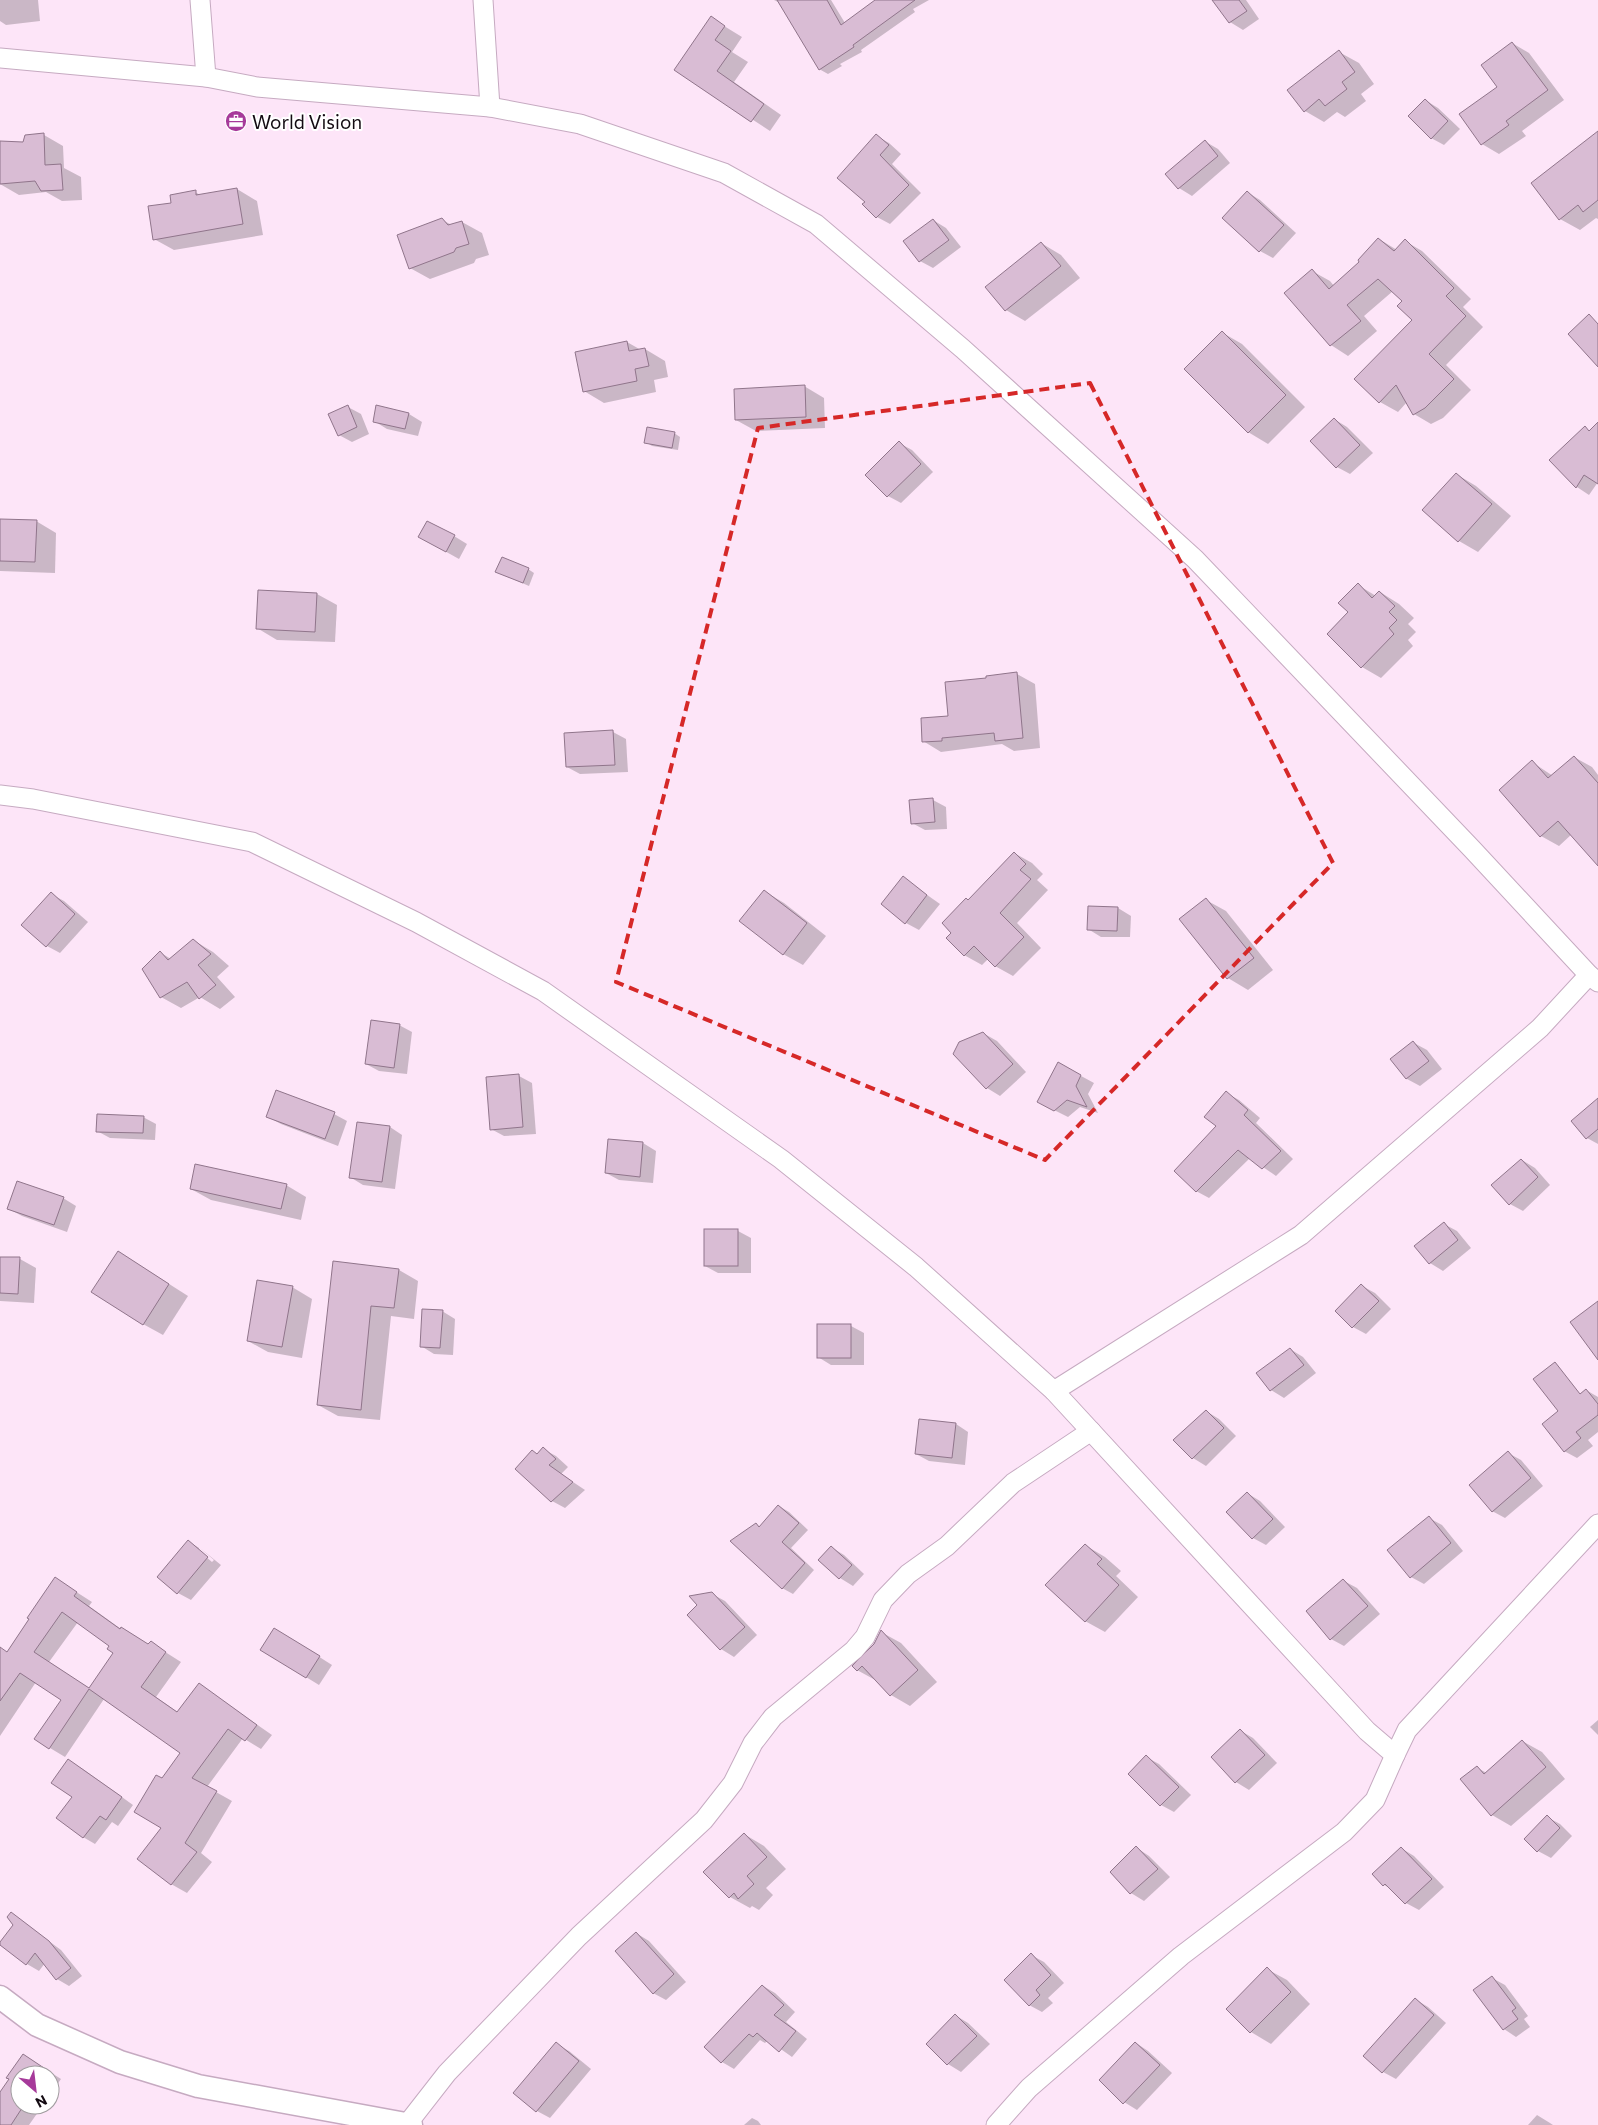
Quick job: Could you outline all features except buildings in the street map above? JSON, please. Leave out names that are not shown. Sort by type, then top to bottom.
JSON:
[{"type":"street","points":[[200,0],[206,77]]},
{"type":"street","points":[[483,0],[490,107]]},
{"type":"street","points":[[0,58],[206,77],[257,87],[490,107],[580,124],[724,173],[816,224],[963,349],[1195,559],[1472,849],[1593,979],[1540,1028],[1301,1235],[1054,1391]]},
{"type":"street","points":[[0,795],[33,798],[252,842],[416,922],[543,991],[781,1159],[916,1267],[1054,1391],[1368,1731],[1395,1755]]},
{"type":"street","points":[[0,1997],[37,2025],[120,2062],[198,2086],[409,2124],[447,2073],[572,1943],[704,1820],[733,1782],[753,1743],[773,1717],[845,1659],[865,1637],[883,1600],[908,1574],[947,1546],[1013,1483],[1091,1431]]},
{"type":"street","points":[[996,2125],[1029,2088],[1181,1956],[1344,1832],[1376,1800],[1407,1730],[1598,1524]]},
{"type":"highlighted area","points":[[1090,383],[1333,863],[1045,1160],[616,982],[758,428]]},
{"type":"place","name":"World Vision","points":[[236,121]]}]
